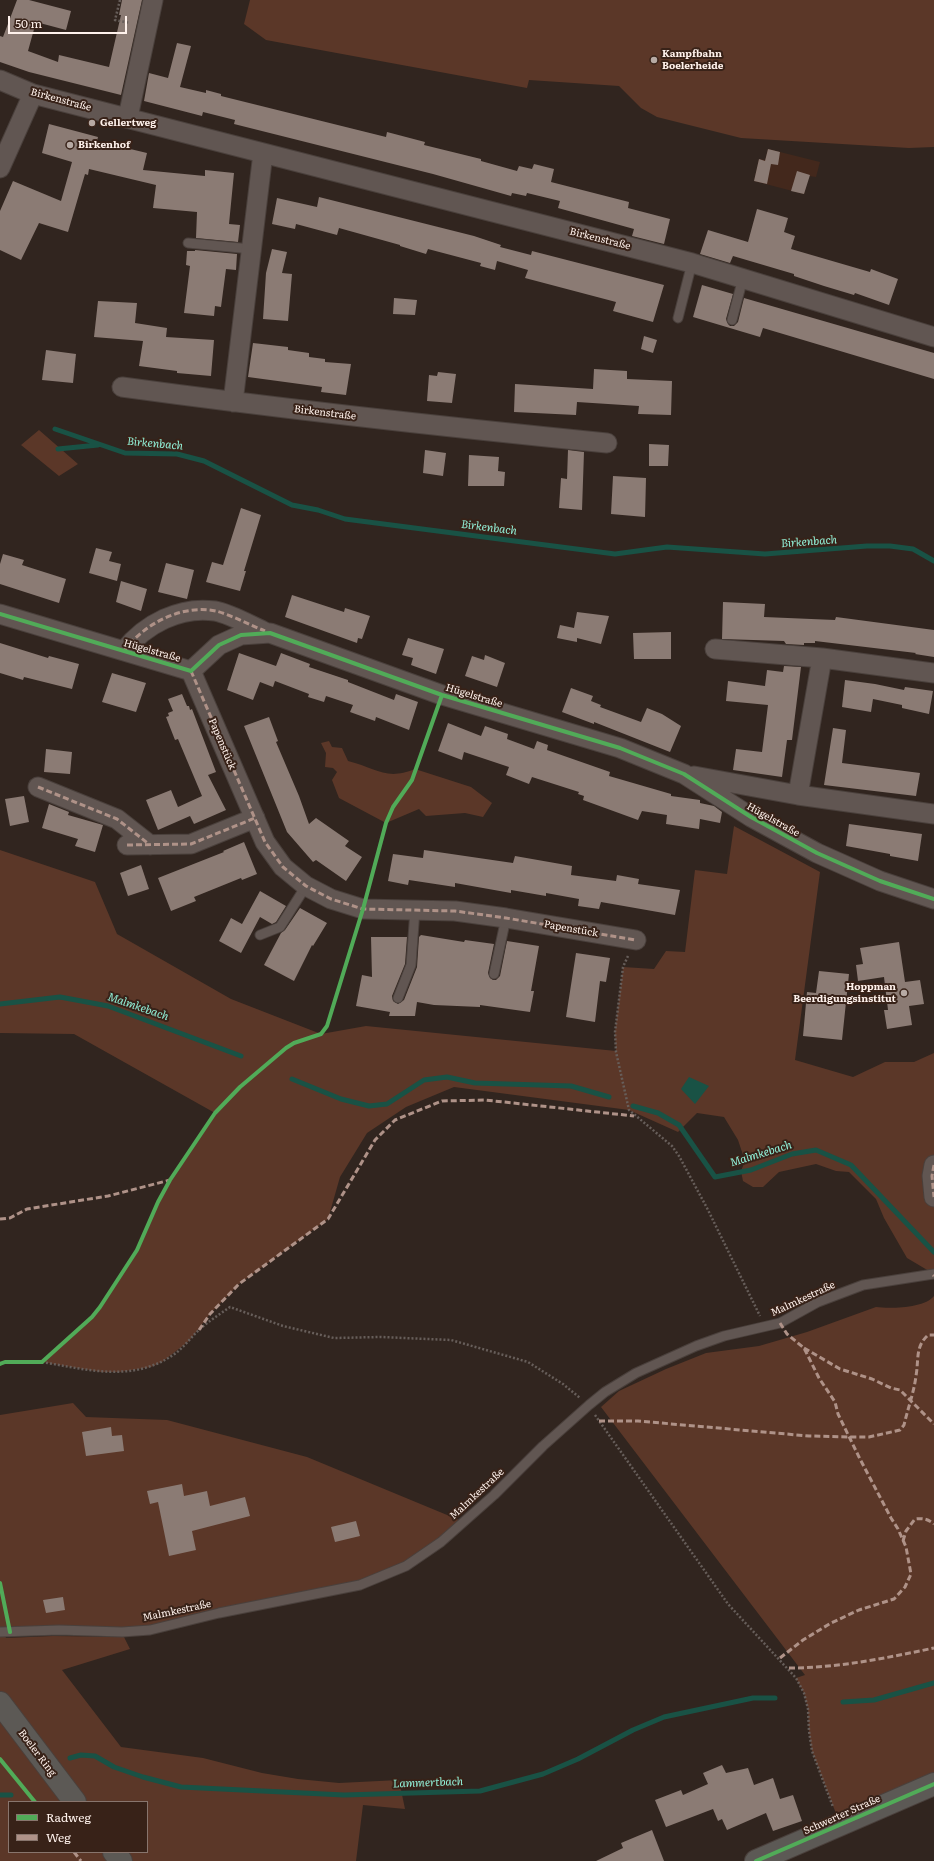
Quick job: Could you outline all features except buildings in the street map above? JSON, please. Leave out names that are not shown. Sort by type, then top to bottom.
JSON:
[{"type":"main road","name":"Boeler Ring","points":[[0,1703],[74,1801]]},
{"type":"main road","name":"Schwerter Straße","points":[[756,1861],[934,1784]]},
{"type":"main road","points":[[115,1853],[121,1861]]},
{"type":"street","points":[[128,118],[153,0]]},
{"type":"street","name":"Birkenstraße","points":[[0,80],[33,94],[692,263],[934,337]]},
{"type":"street","points":[[0,168],[33,94]]},
{"type":"street","points":[[233,402],[263,153]]},
{"type":"street","name":"Birkenstraße","points":[[122,387],[233,402],[464,429],[608,443]]},
{"type":"street","name":"Hügelstraße","points":[[124,652],[133,640],[145,630],[176,613],[216,611],[270,634],[442,695],[620,748],[684,774],[751,817],[817,853],[880,881],[934,899]]},
{"type":"street","name":"Hügelstraße","points":[[0,614],[124,652],[190,670],[219,645],[241,634],[270,634]]},
{"type":"street","points":[[714,649],[822,658],[934,673]]},
{"type":"street","points":[[798,795],[822,658]]},
{"type":"street","name":"Papenstück","points":[[190,670],[265,842],[283,867],[306,886],[331,899],[363,909],[455,911],[636,940]]},
{"type":"street","name":"Hügelstraße","points":[[684,774],[798,795],[934,814]]},
{"type":"street","points":[[38,787],[117,820],[150,845]]},
{"type":"street","points":[[127,845],[191,844],[255,818]]},
{"type":"street","points":[[934,1165],[932,1176],[934,1197]]},
{"type":"lane","points":[[188,243],[251,249]]},
{"type":"lane","points":[[678,318],[692,263]]},
{"type":"lane","points":[[732,320],[743,278]]},
{"type":"lane","points":[[260,934],[280,927],[306,886]]},
{"type":"lane","points":[[398,998],[411,965],[415,910]]},
{"type":"lane","points":[[494,974],[506,918]]},
{"type":"lane","name":"Malmkestraße","points":[[2,1632],[59,1630],[122,1632],[150,1630],[219,1613],[360,1585],[406,1566],[441,1542],[494,1495],[543,1446],[589,1405],[605,1392],[636,1373],[669,1357],[724,1336],[766,1328],[780,1323],[818,1302],[863,1285],[934,1274]]},
{"type":"path","points":[[120,0],[115,20],[147,27]]},
{"type":"path","points":[[636,940],[623,967],[615,1032],[616,1052],[629,1110],[672,1146],[679,1156],[707,1208],[766,1328]]},
{"type":"path","points":[[42,1362],[102,1372],[119,1372],[151,1367],[177,1352],[199,1330],[230,1307],[283,1326],[334,1338],[381,1337],[450,1340],[528,1362],[563,1384],[589,1405],[728,1604],[796,1678],[804,1693],[808,1709],[812,1751],[840,1824]]},
{"type":"shaded area","name":"Kampfbahn Boelerheide","points":[[250,0],[934,0],[934,147],[909,148],[741,138],[657,117],[641,108],[619,86],[529,80],[527,88],[266,40],[244,24]]},
{"type":"shaded area","points":[[768,149],[820,162],[816,177],[809,176],[804,194],[754,181],[759,159],[765,160]]},
{"type":"shaded area","points":[[39,430],[78,464],[59,476],[21,445]]},
{"type":"shaded area","points":[[329,741],[332,747],[342,748],[348,761],[388,774],[396,774],[415,769],[471,787],[492,803],[483,817],[465,813],[426,816],[419,809],[386,823],[339,798],[332,780],[337,772],[333,768],[325,767],[326,753],[321,743]]},
{"type":"shaded area","points":[[734,826],[820,872],[795,1060],[853,1077],[885,1062],[914,1062],[934,1053],[934,1274],[907,1258],[884,1218],[876,1199],[849,1172],[836,1171],[816,1164],[779,1172],[763,1187],[753,1187],[743,1181],[741,1171],[745,1161],[738,1140],[724,1117],[697,1113],[678,1132],[629,1110],[454,1087],[406,1107],[367,1133],[340,1177],[328,1219],[239,1284],[210,1314],[189,1341],[162,1362],[151,1367],[119,1372],[101,1372],[42,1362],[92,1317],[100,1307],[137,1250],[158,1202],[170,1180],[215,1113],[74,1034],[0,1033],[0,850],[95,882],[117,934],[231,999],[321,1034],[366,1026],[616,1051],[615,1032],[623,967],[654,969],[666,951],[685,952],[695,870],[727,874]]},
{"type":"shaded area","points":[[934,1296],[934,1784],[840,1824],[812,1751],[808,1709],[804,1693],[796,1678],[805,1675],[601,1407],[619,1391],[666,1369],[706,1353],[759,1346],[807,1332],[876,1307],[907,1307],[923,1303]]},
{"type":"shaded area","points":[[73,1403],[86,1417],[167,1420],[307,1457],[464,1522],[406,1566],[360,1585],[150,1630],[4,1632],[6,1638],[53,1636],[124,1637],[130,1649],[62,1670],[121,1747],[203,1758],[262,1773],[298,1779],[339,1783],[399,1780],[405,1809],[363,1805],[356,1861],[0,1861],[0,1415]]},
{"type":"water","points":[[689,1077],[709,1086],[695,1104],[681,1089]]},
{"type":"waterway","name":"Birkenbach","points":[[55,429],[125,453],[177,454],[204,461],[292,505],[318,510],[345,519],[615,554],[667,547],[765,554],[867,546],[890,546],[913,549],[934,561]]},
{"type":"waterway","points":[[58,449],[98,445]]},
{"type":"waterway","name":"Malmkebach","points":[[0,1004],[60,997],[108,1006],[241,1056]]},
{"type":"waterway","name":"Malmkebach","points":[[292,1079],[341,1099],[369,1106],[387,1104],[424,1080],[447,1077],[475,1083],[571,1086],[609,1097]]},
{"type":"waterway","name":"Malmkebach","points":[[633,1106],[658,1113],[679,1125],[715,1177],[751,1170],[792,1154],[816,1150],[851,1165],[934,1252]]},
{"type":"waterway","name":"Lammertbach","points":[[843,1702],[874,1700],[934,1683]]},
{"type":"waterway","name":"Lammertbach","points":[[70,1758],[81,1755],[95,1756],[114,1767],[143,1777],[181,1787],[344,1795],[480,1791],[543,1774],[578,1759],[633,1730],[664,1717],[753,1698],[775,1698]]},
{"type":"waterway","name":"Lammertbach","points":[[0,1795],[11,1795]]},
{"type":"marked path","points":[[124,651],[142,632],[164,618],[190,610],[216,611],[265,631]]},
{"type":"marked path","points":[[191,671],[265,842],[283,867],[306,886],[331,899],[363,909],[455,911],[636,940]]},
{"type":"marked path","points":[[38,787],[117,819],[150,845]]},
{"type":"marked path","points":[[127,845],[191,844],[255,818]]},
{"type":"marked path","points":[[199,1330],[210,1314],[239,1284],[328,1219],[375,1140],[395,1120],[442,1101],[485,1100],[634,1116]]},
{"type":"marked path","points":[[934,1165],[932,1176],[934,1197]]},
{"type":"marked path","points":[[0,1219],[10,1218],[27,1209],[108,1196],[170,1180]]},
{"type":"marked path","points":[[780,1323],[787,1334],[804,1348],[819,1378],[835,1402],[838,1414],[860,1459],[898,1529],[906,1547],[911,1574],[905,1587],[894,1599],[859,1610],[831,1623],[803,1640],[780,1658]]},
{"type":"marked path","points":[[599,1421],[638,1421],[809,1436],[869,1437],[900,1430],[904,1425],[914,1388],[919,1349],[928,1335],[934,1335]]},
{"type":"marked path","points":[[804,1348],[840,1369],[900,1390],[934,1424]]},
{"type":"marked path","points":[[903,1541],[906,1531],[915,1519],[925,1519],[934,1524]]},
{"type":"marked path","points":[[789,1668],[807,1668],[844,1664],[880,1659],[934,1648]]},
{"type":"marked path","points":[[75,1853],[81,1861]]},
{"type":"cycle path","points":[[0,614],[191,671],[219,645],[241,635],[270,633],[442,695],[620,748],[684,774],[751,817],[817,853],[880,881],[934,899]]},
{"type":"cycle path","points":[[0,1364],[5,1362],[42,1362],[92,1317],[137,1250],[158,1202],[170,1180],[215,1113],[240,1087],[286,1048],[294,1043],[321,1034],[327,1026],[363,909],[386,823],[393,807],[412,780],[442,695]]},
{"type":"cycle path","points":[[0,1583],[10,1632]]},
{"type":"cycle path","points":[[0,1759],[34,1801]]},
{"type":"cycle path","points":[[756,1861],[934,1784]]},
{"type":"place","name":"Kampfbahn Boelerheide","points":[[654,60]]},
{"type":"place","name":"Gellertweg","points":[[92,123]]},
{"type":"place","name":"Birkenhof","points":[[70,145]]},
{"type":"place","name":"Hoppman Beerdigungsinstitut","points":[[904,993]]}]
